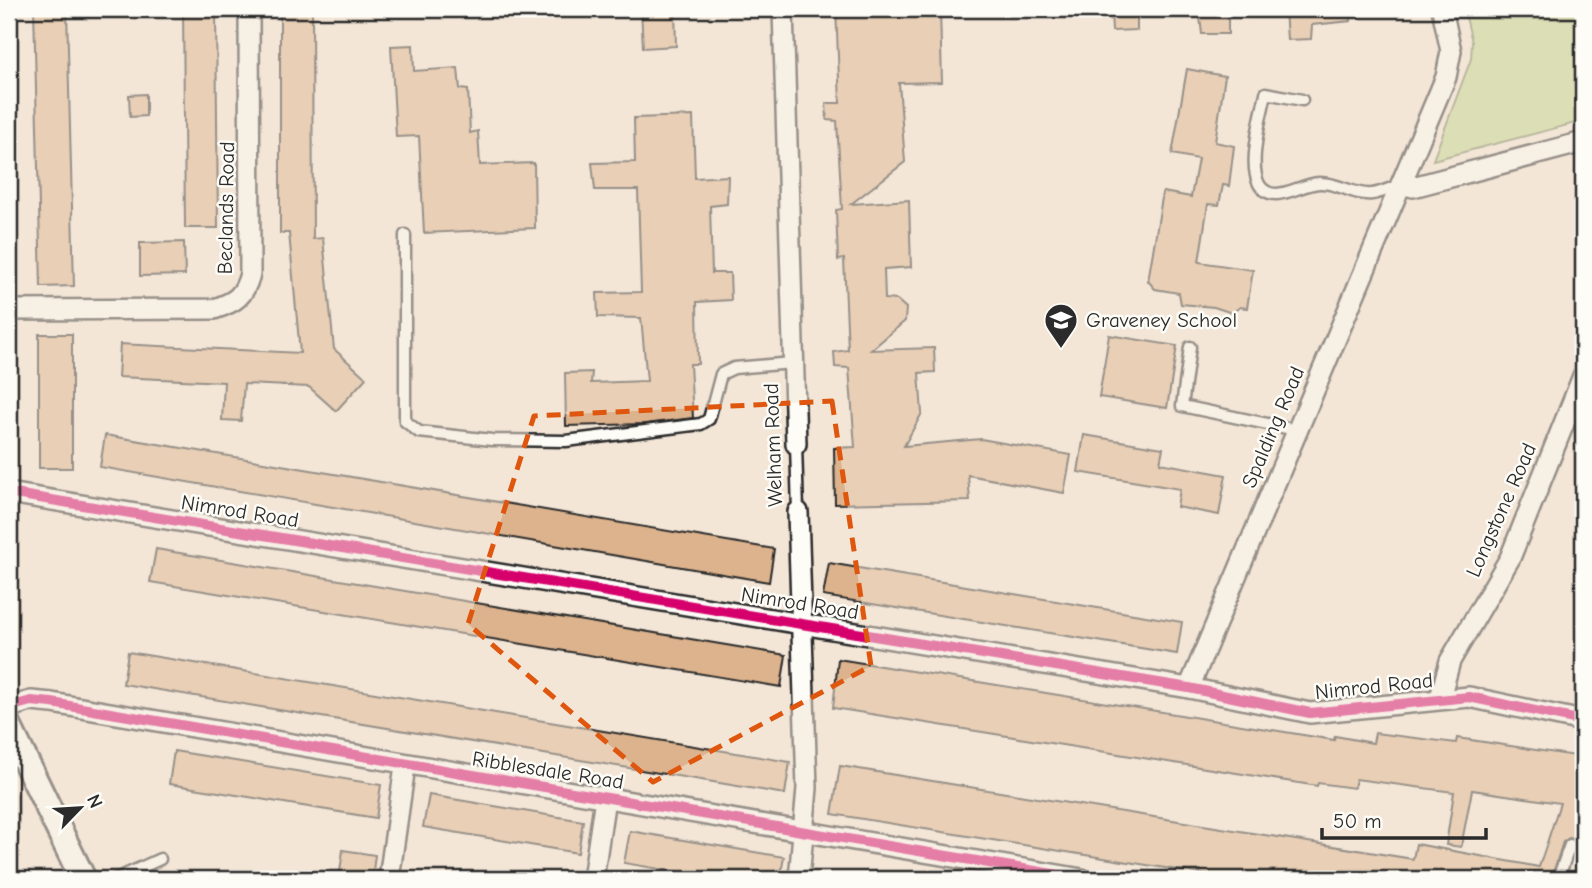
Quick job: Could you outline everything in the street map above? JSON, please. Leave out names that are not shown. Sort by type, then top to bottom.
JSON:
[{"type":"street","name":"Beclands Road","points":[[9,310],[214,309],[232,303],[245,291],[250,274],[249,9]]},
{"type":"street","name":"Welham Road","points":[[783,9],[796,444]]},
{"type":"street","name":"Spalding Road","points":[[1189,688],[1446,77],[1451,51],[1442,9]]},
{"type":"street","points":[[1402,184],[1413,187],[1583,142]]},
{"type":"street","name":"Longstone Road","points":[[1440,698],[1450,662],[1510,558],[1583,376]]},
{"type":"street","name":"Nimrod Road","points":[[9,493],[1189,688],[1310,713],[1440,698],[1483,699],[1583,721]]},
{"type":"street","name":"Welham Road","points":[[798,512],[806,831],[799,879]]},
{"type":"street","name":"Ribblesdale Road","points":[[9,707],[32,701],[52,703],[405,766],[1082,879]]},
{"type":"street","points":[[9,727],[82,879]]},
{"type":"street","points":[[389,879],[405,766]]},
{"type":"street","points":[[593,879],[605,798]]},
{"type":"lane","points":[[1303,100],[1266,93],[1254,159],[1254,178],[1264,190],[1276,194],[1318,183],[1339,184],[1374,194],[1402,184]]},
{"type":"lane","points":[[405,235],[405,421],[419,432],[492,440],[566,441],[701,424],[709,419],[721,374],[734,368],[793,363]]},
{"type":"lane","points":[[1190,347],[1182,406],[1296,430]]},
{"type":"lane","name":"Welham Road","points":[[796,444],[798,512]]},
{"type":"lane","points":[[1558,879],[1570,845]]},
{"type":"lane","points":[[116,879],[160,859]]},
{"type":"highlighted area","points":[[832,401],[871,666],[653,782],[468,624],[534,416]]},
{"type":"green space","points":[[1464,9],[1583,9],[1583,121],[1433,160],[1471,59],[1472,42]]},
{"type":"building","points":[[34,9],[67,9],[74,286],[41,287]]},
{"type":"building","points":[[183,9],[216,9],[218,228],[185,228]]},
{"type":"building","points":[[280,9],[312,9],[313,239],[323,238],[334,349],[366,378],[336,411],[309,387],[244,384],[241,421],[222,420],[224,382],[118,377],[120,344],[300,353],[289,233],[280,233]]},
{"type":"building","points":[[641,9],[675,9],[676,46],[643,48]]},
{"type":"building","points":[[836,9],[940,9],[942,82],[899,83],[905,162],[851,204],[909,200],[911,267],[884,269],[885,299],[897,300],[906,308],[905,321],[871,350],[934,348],[935,372],[919,373],[922,413],[904,446],[981,439],[1071,455],[1064,493],[968,475],[970,501],[835,504],[834,448],[855,447],[849,368],[835,367],[834,352],[848,350],[844,259],[838,260],[836,210],[842,209],[837,121],[827,120],[826,103],[840,103]]},
{"type":"building","points":[[1111,9],[1137,9],[1137,30],[1112,31]]},
{"type":"building","points":[[1199,9],[1228,9],[1228,34],[1202,34]]},
{"type":"building","points":[[1285,9],[1350,9],[1351,21],[1312,25],[1311,39],[1287,40]]},
{"type":"building","points":[[413,45],[414,71],[458,68],[460,89],[468,90],[470,133],[478,131],[480,165],[534,163],[535,228],[424,233],[419,136],[396,137],[391,46]]},
{"type":"building","points":[[1187,69],[1225,76],[1215,142],[1234,146],[1229,186],[1223,185],[1219,205],[1208,204],[1199,262],[1253,270],[1247,308],[1240,307],[1232,313],[1214,307],[1181,304],[1179,293],[1155,289],[1148,281],[1163,192],[1191,197],[1198,159],[1172,154]]},
{"type":"building","points":[[146,94],[146,116],[130,117],[129,95]]},
{"type":"building","points":[[693,116],[695,178],[728,176],[727,204],[710,206],[712,273],[730,273],[731,300],[697,302],[698,364],[690,364],[693,418],[645,424],[566,426],[565,373],[592,372],[591,383],[647,381],[641,318],[598,317],[597,293],[641,292],[638,190],[595,190],[592,163],[635,162],[634,118]]},
{"type":"building","points":[[184,242],[185,275],[140,276],[140,243]]},
{"type":"building","points":[[39,334],[72,334],[72,468],[39,468]]},
{"type":"building","points":[[1109,335],[1177,346],[1167,408],[1099,397]]},
{"type":"building","points":[[105,435],[774,549],[769,582],[100,467]]},
{"type":"building","points":[[1084,435],[1163,448],[1160,463],[1226,475],[1219,515],[1177,507],[1180,489],[1078,472]]},
{"type":"building","points":[[156,549],[786,655],[781,687],[150,582]]},
{"type":"building","points":[[829,563],[1182,622],[1177,654],[823,596]]},
{"type":"building","points":[[128,652],[790,762],[785,794],[123,684]]},
{"type":"building","points":[[838,659],[1334,740],[1335,736],[1373,743],[1375,733],[1456,743],[1457,738],[1583,757],[1583,817],[1576,840],[1569,838],[1563,842],[1551,879],[1233,879],[832,814],[840,766],[1413,859],[1416,844],[1539,867],[1560,803],[1472,790],[1461,847],[1446,845],[1454,792],[1356,779],[1354,788],[1318,783],[1317,786],[833,708]]},
{"type":"building","points":[[174,751],[381,785],[376,818],[169,784]]},
{"type":"building","points":[[429,795],[583,821],[578,853],[423,827]]},
{"type":"building","points":[[630,831],[784,857],[780,879],[719,879],[624,863]]},
{"type":"building","points":[[343,850],[375,855],[372,879],[339,879]]},
{"type":"cycle path","points":[[9,493],[1189,688],[1310,713],[1469,697],[1583,721]]},
{"type":"cycle path","points":[[9,707],[31,701],[52,703],[1082,879]]},
{"type":"place","name":"Graveney School","points":[[1061,350]]}]
